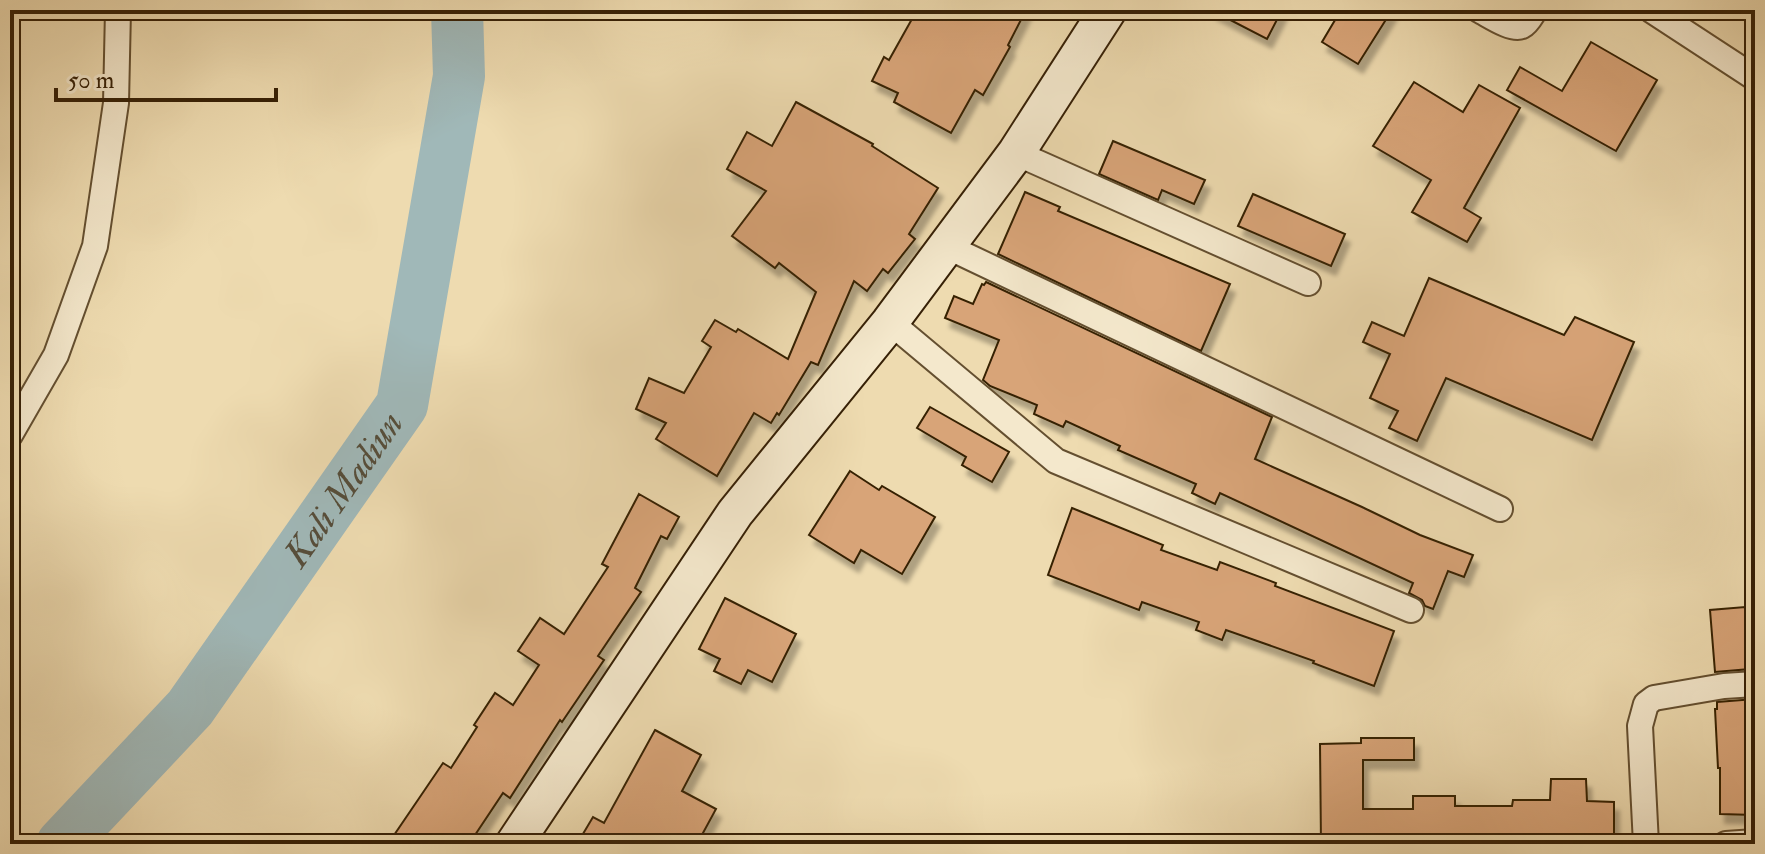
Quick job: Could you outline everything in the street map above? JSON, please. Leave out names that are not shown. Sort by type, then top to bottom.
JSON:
[{"type":"main road","points":[[514,844],[735,513],[890,322],[1016,153],[1108,10]]},
{"type":"street","points":[[10,435],[56,355],[95,246],[116,103],[118,10]]},
{"type":"street","points":[[1479,10],[1519,28],[1526,24],[1535,10]]},
{"type":"street","points":[[1651,10],[1755,78]]},
{"type":"street","points":[[1016,153],[1308,283]]},
{"type":"street","points":[[946,246],[1500,509]]},
{"type":"street","points":[[890,322],[1056,461],[1411,610]]},
{"type":"street","points":[[1646,844],[1640,726],[1646,704],[1654,698],[1755,684]]},
{"type":"street","points":[[1726,844],[1755,842]]},
{"type":"building","points":[[917,10],[1026,10],[1008,45],[1010,47],[983,95],[975,90],[951,133],[894,102],[898,93],[872,81],[884,57],[889,60]]},
{"type":"building","points":[[1211,10],[1282,10],[1267,39]]},
{"type":"building","points":[[1341,10],[1392,10],[1358,64],[1322,42]]},
{"type":"building","points":[[1591,42],[1657,80],[1616,151],[1507,90],[1520,67],[1562,91]]},
{"type":"building","points":[[1414,82],[1463,112],[1479,85],[1520,108],[1464,208],[1481,218],[1467,242],[1412,212],[1431,180],[1373,146]]},
{"type":"building","points":[[796,102],[873,144],[938,188],[909,234],[915,239],[888,273],[883,269],[867,291],[854,281],[818,365],[811,362],[771,423],[754,413],[717,476],[656,439],[666,423],[636,409],[649,378],[684,393],[711,347],[702,341],[715,320],[736,332],[738,329],[788,359],[816,292],[779,263],[775,268],[732,236],[766,191],[727,169],[747,132],[772,146]]},
{"type":"building","points":[[1113,141],[1205,180],[1194,204],[1162,190],[1158,200],[1099,174]]},
{"type":"building","points":[[1025,192],[1060,207],[1058,211],[1230,284],[1201,351],[998,254]]},
{"type":"building","points":[[1253,194],[1345,234],[1331,266],[1238,226]]},
{"type":"building","points":[[1429,278],[1564,335],[1575,317],[1634,342],[1592,440],[1446,378],[1417,441],[1389,428],[1398,411],[1370,398],[1390,354],[1363,342],[1372,322],[1404,336]]},
{"type":"building","points":[[986,282],[1272,417],[1255,459],[1420,535],[1473,555],[1464,577],[1448,571],[1433,609],[1425,606],[1422,600],[1409,593],[1413,583],[1220,493],[1215,504],[1192,493],[1196,484],[1118,450],[1120,446],[1066,421],[1063,427],[1034,414],[1037,405],[990,386],[983,380],[999,340],[945,318],[954,296],[973,304],[982,284]]},
{"type":"building","points":[[930,407],[1009,452],[992,482],[962,465],[966,457],[917,428]]},
{"type":"building","points":[[850,471],[879,490],[882,486],[935,517],[902,574],[861,550],[854,563],[809,535]]},
{"type":"building","points":[[639,494],[679,517],[667,539],[661,536],[635,588],[641,592],[598,656],[604,660],[562,722],[560,720],[510,798],[503,793],[469,844],[388,844],[443,763],[451,768],[495,693],[513,705],[539,665],[518,651],[540,618],[564,634],[608,567],[602,564]]},
{"type":"building","points":[[1072,508],[1163,545],[1161,550],[1217,570],[1220,562],[1394,631],[1374,686],[1226,630],[1222,640],[1196,630],[1199,622],[1142,602],[1139,610],[1048,575]]},
{"type":"building","points":[[725,598],[796,634],[772,682],[748,670],[741,684],[714,671],[720,659],[699,649]]},
{"type":"building","points":[[1745,607],[1750,669],[1715,672],[1710,610]]},
{"type":"building","points":[[1755,699],[1755,815],[1720,814],[1717,702]]},
{"type":"building","points":[[655,730],[701,755],[682,791],[716,809],[697,844],[577,844],[593,817],[604,823]]},
{"type":"building","points":[[1361,738],[1414,738],[1414,760],[1363,760],[1363,809],[1413,809],[1413,796],[1455,796],[1455,806],[1512,806],[1513,800],[1550,800],[1551,779],[1586,779],[1587,801],[1614,802],[1614,842],[1544,839],[1544,844],[1413,844],[1413,840],[1348,840],[1348,844],[1321,844],[1320,744],[1361,743]]},
{"type":"waterway","name":"Kali Madiun","points":[[62,844],[190,708],[402,405],[459,76],[457,10]]}]
